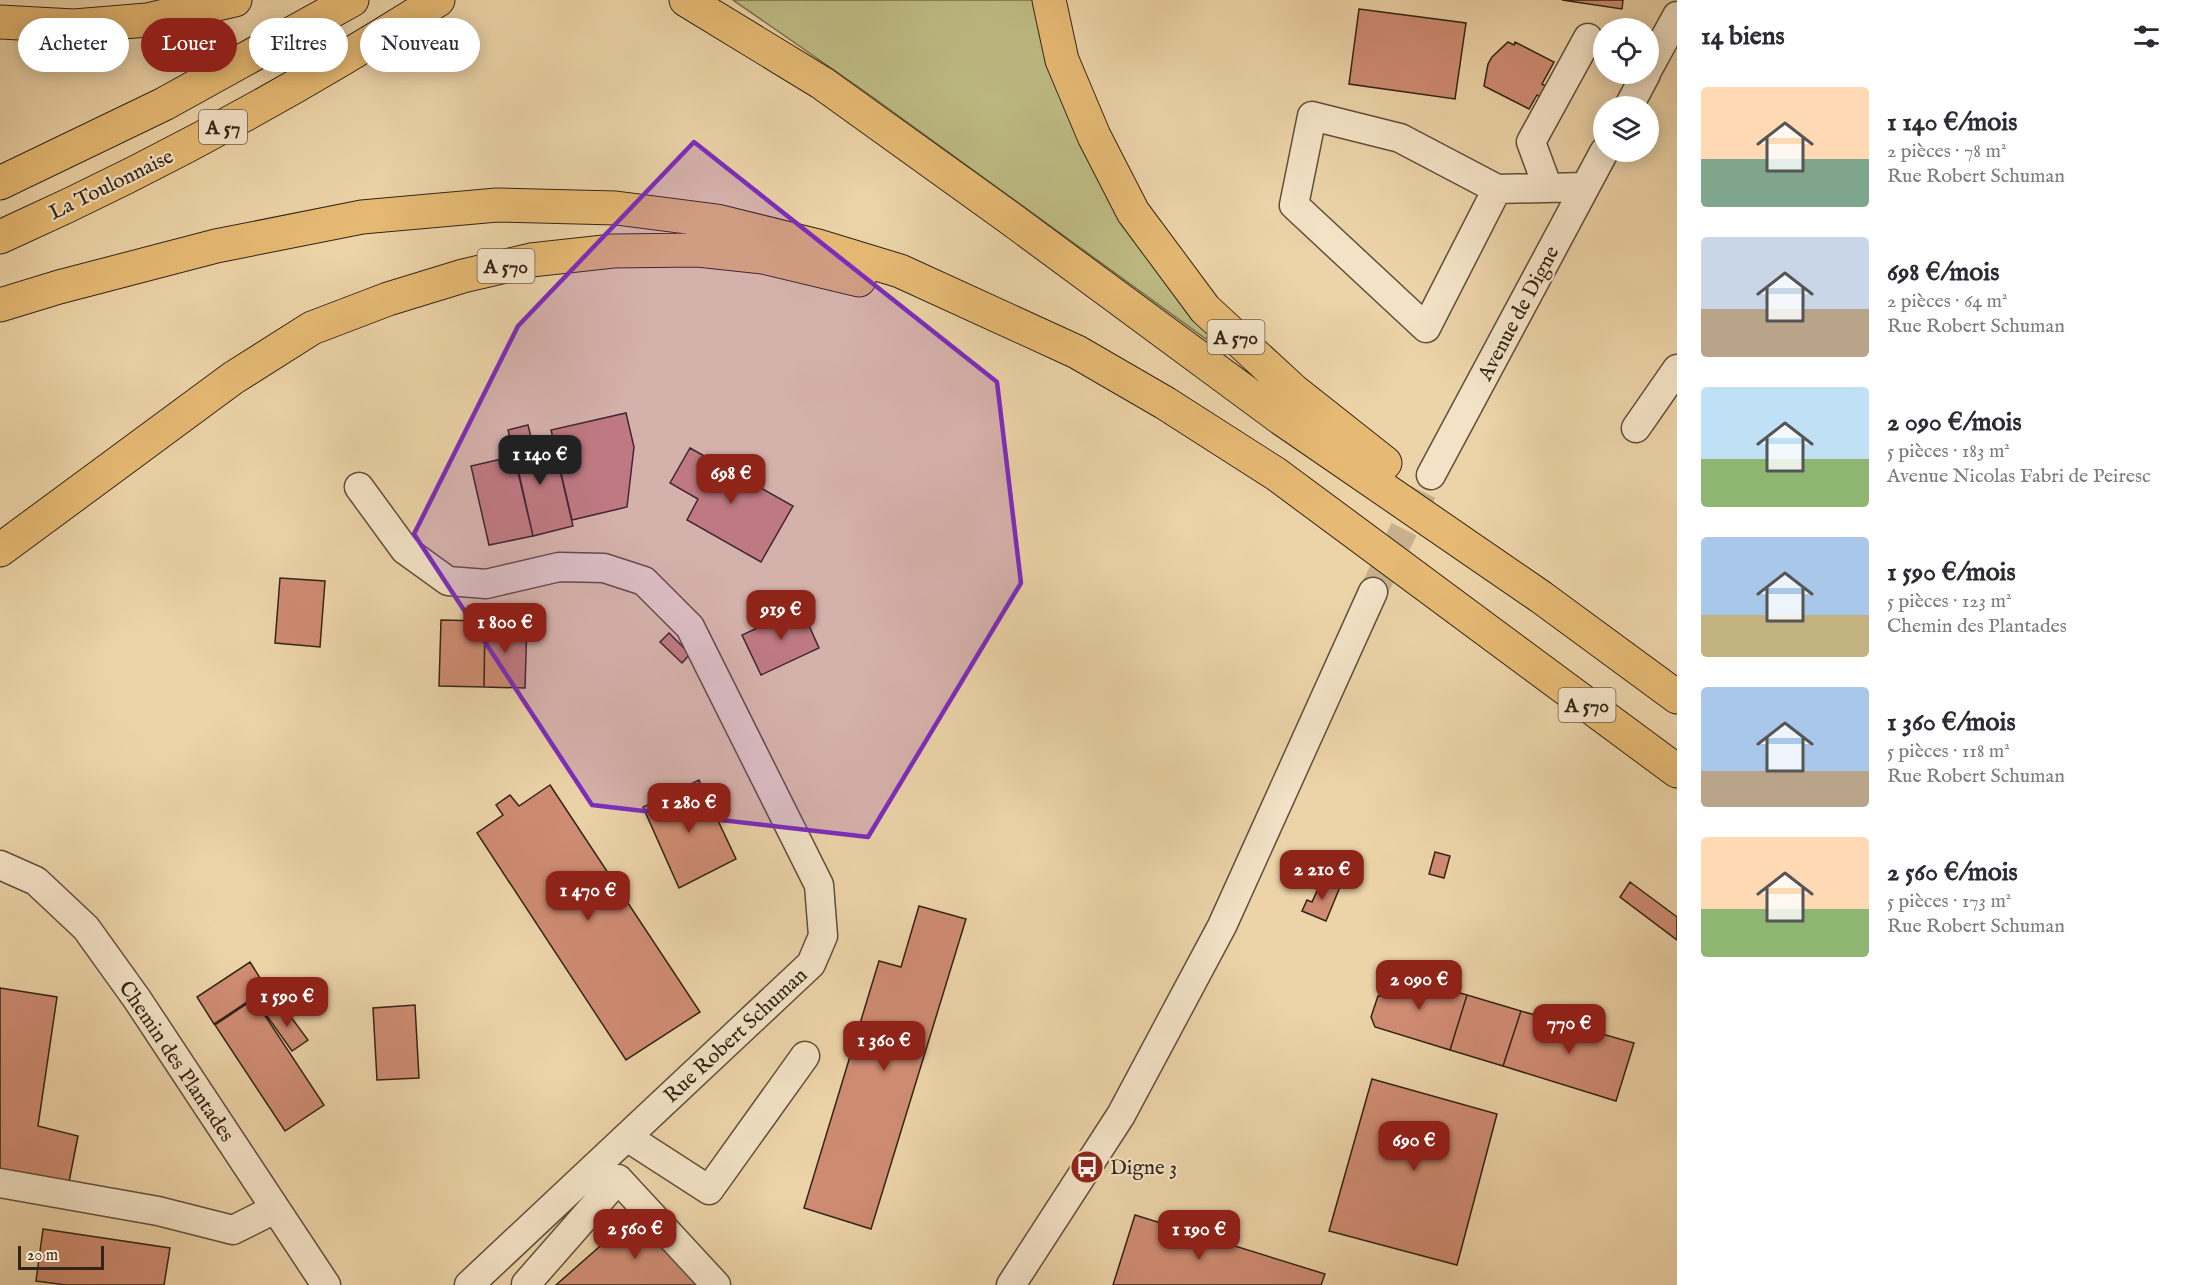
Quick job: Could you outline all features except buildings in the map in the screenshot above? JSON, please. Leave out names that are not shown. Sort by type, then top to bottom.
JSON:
[{"type":"highway","points":[[0,22],[74,26],[147,20],[235,0]]},
{"type":"highway","name":"A 57","points":[[0,183],[164,104],[352,0]]},
{"type":"highway","name":"La Toulonnaise","points":[[0,237],[194,143],[367,45],[438,0]]},
{"type":"highway","name":"A 570","points":[[686,0],[822,84],[1007,216],[1282,419],[1533,592],[1677,697]]},
{"type":"highway","name":"A 570","points":[[1049,0],[1062,60],[1094,136],[1133,212],[1205,309],[1294,392],[1354,441],[1458,517],[1533,592]]},
{"type":"highway","name":"A 570","points":[[0,305],[59,287],[216,246],[362,217],[497,205],[616,208],[717,221],[818,246],[900,271],[1077,352],[1165,403],[1276,474],[1677,771]]},
{"type":"highway","name":"A 570","points":[[0,550],[233,378],[312,328],[399,295],[463,276],[531,260],[634,250],[698,250],[763,257],[901,292],[1077,352]]},
{"type":"street","points":[[1659,49],[1677,16]]},
{"type":"street","points":[[1548,188],[1532,142],[1588,38]]},
{"type":"street","points":[[1497,189],[1426,328],[1294,205],[1312,116],[1400,138],[1497,189],[1585,187]]},
{"type":"street","name":"Avenue de Digne","points":[[1431,475],[1599,162]]},
{"type":"street","points":[[1636,428],[1677,369]]},
{"type":"street","name":"Rue Robert Schuman","points":[[359,487],[405,550],[448,581],[486,584],[559,567],[604,568],[644,581],[690,627],[819,885],[823,936],[811,964],[469,1285]]},
{"type":"street","points":[[1011,1285],[1121,1115],[1222,926],[1373,592]]},
{"type":"street","name":"Chemin des Plantades","points":[[0,865],[36,881],[86,928],[137,999],[326,1285]]},
{"type":"street","points":[[627,1137],[709,1190],[805,1056]]},
{"type":"street","points":[[527,1285],[618,1179],[717,1285]]},
{"type":"street","points":[[0,1183],[158,1211],[233,1230],[275,1209]]},
{"type":"highlighted area","points":[[694,142],[997,382],[1021,583],[868,837],[592,805],[414,534],[518,326]]},
{"type":"shaded area","points":[[733,0],[1033,0],[1210,331],[1206,339],[867,93]]},
{"type":"tunnel","points":[[1373,592],[1431,475]]},
{"type":"place","name":"Digne 3","points":[[1087,1167]]}]
